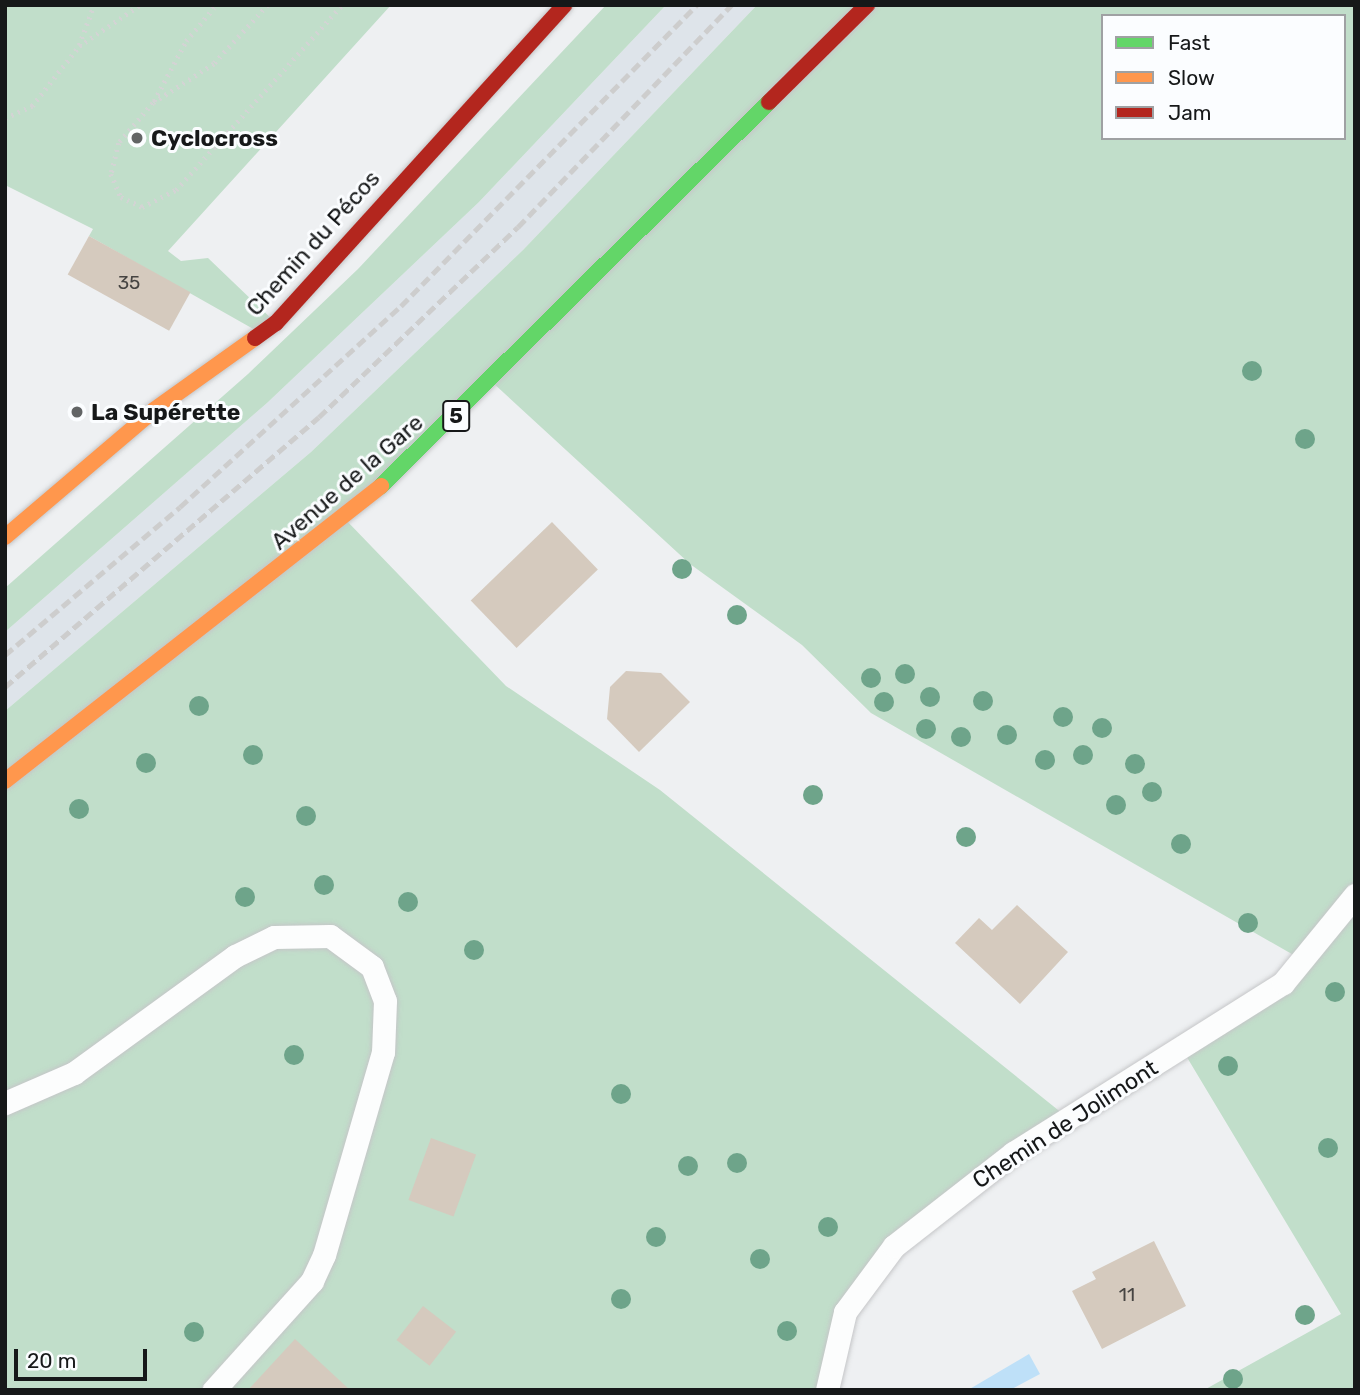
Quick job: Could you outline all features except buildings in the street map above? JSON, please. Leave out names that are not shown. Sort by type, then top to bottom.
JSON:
[{"type":"main road","name":"Chemin du Pécos","points":[[5,537],[154,410],[276,323],[564,5]]},
{"type":"main road","name":"Avenue de la Gare","points":[[5,781],[386,482],[867,5]]},
{"type":"lane","name":"Chemin de Jolimont","points":[[827,1390],[845,1312],[894,1247],[1013,1153],[1283,983],[1355,895]]},
{"type":"lane","points":[[5,1103],[84,1067],[235,956],[274,937],[330,936],[372,967],[385,1001],[383,1052],[324,1255],[312,1281],[214,1390]]},
{"type":"path","points":[[5,118],[32,106],[79,46],[94,5]]},
{"type":"path","points":[[79,46],[140,5]]},
{"type":"path","points":[[216,5],[186,41],[153,103],[112,160],[114,187],[142,207],[156,204],[194,173],[342,5]]},
{"type":"path","points":[[153,103],[214,64],[268,5]]},
{"type":"shaded area","points":[[666,5],[757,5],[523,250],[311,452],[5,711],[5,632],[267,403],[479,202]]},
{"type":"green space","name":"Cyclocross","points":[[5,5],[391,5],[168,251],[181,261],[208,258],[276,323],[262,334],[89,236],[93,229],[5,185]]},
{"type":"green space","points":[[606,5],[666,5],[479,202],[267,403],[5,632],[5,588],[248,374],[358,269]]},
{"type":"green space","points":[[757,5],[1355,5],[1355,1390],[1204,1390],[1341,1314],[1182,1049],[1304,961],[871,713],[802,645],[690,564],[492,382],[345,519],[506,686],[660,790],[1068,1118],[863,1282],[827,1390],[5,1390],[5,711],[311,452],[523,250]]},
{"type":"water","points":[[1029,1354],[1040,1374],[1010,1390],[968,1390]]},
{"type":"railway","points":[[5,655],[180,507],[401,306],[697,5]]},
{"type":"railway","points":[[5,687],[319,417],[518,227],[732,5]]},
{"type":"traffic: fast","points":[[381,486],[769,102]]},
{"type":"traffic: slow","points":[[5,537],[154,410],[255,338]]},
{"type":"traffic: slow","points":[[5,781],[381,486]]},
{"type":"traffic: jam","points":[[255,338],[276,323],[564,5]]},
{"type":"traffic: jam","points":[[769,102],[867,5]]},
{"type":"place","name":"Cyclocross","points":[[137,138]]},
{"type":"place","name":"La Supérette","points":[[77,412]]}]
